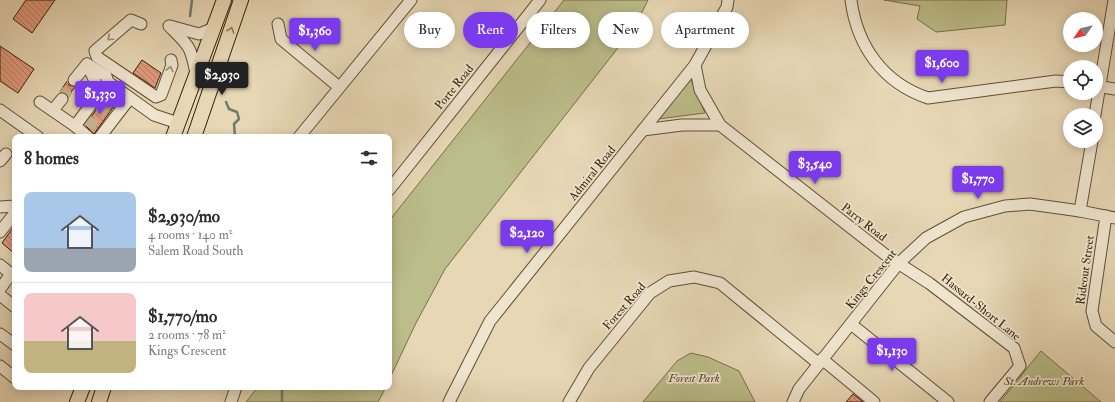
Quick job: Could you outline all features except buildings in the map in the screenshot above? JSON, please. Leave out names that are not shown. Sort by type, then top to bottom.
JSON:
[{"type":"main road","points":[[174,134],[224,0]]},
{"type":"main road","points":[[195,134],[241,0]]},
{"type":"main road","points":[[77,402],[82,390]]},
{"type":"main road","points":[[99,402],[103,390]]},
{"type":"street","points":[[301,134],[411,0]]},
{"type":"street","name":"Porte Road","points":[[392,186],[540,0]]},
{"type":"street","name":"Admiral Road","points":[[449,402],[490,321],[695,65],[727,7],[728,0]]},
{"type":"street","points":[[851,0],[857,31],[876,63],[899,85],[913,93],[928,98],[1056,80],[1063,81]]},
{"type":"street","points":[[1103,60],[1114,0]]},
{"type":"street","points":[[141,24],[131,20],[96,51],[97,57],[156,97],[161,95],[172,65],[171,60]]},
{"type":"street","points":[[278,24],[281,39],[339,87]]},
{"type":"street","points":[[196,75],[192,52],[188,45],[169,26],[200,34],[214,28]]},
{"type":"street","points":[[74,80],[87,64]]},
{"type":"street","points":[[87,64],[106,76],[108,82],[154,115],[178,123]]},
{"type":"street","points":[[87,64],[97,99]]},
{"type":"street","name":"Parry Road","points":[[695,65],[700,90],[720,125],[898,264]]},
{"type":"street","points":[[75,126],[85,118],[108,82]]},
{"type":"street","points":[[1103,87],[1115,89]]},
{"type":"street","points":[[101,133],[112,116],[130,98]]},
{"type":"street","points":[[52,110],[62,99]]},
{"type":"street","points":[[40,102],[84,134]]},
{"type":"street","points":[[0,110],[34,134]]},
{"type":"street","points":[[643,130],[682,125],[720,125]]},
{"type":"street","points":[[1080,211],[1091,148]]},
{"type":"street","name":"Kings Crescent","points":[[793,402],[799,389],[820,361],[898,264],[926,238],[964,217],[981,211],[1005,206],[1030,204],[1110,217]]},
{"type":"street","points":[[0,207],[12,206]]},
{"type":"street","points":[[0,232],[12,217]]},
{"type":"street","name":"Rideout Street","points":[[1110,217],[1092,311],[1096,326],[1115,342]]},
{"type":"street","name":"Hassard-Short Lane","points":[[898,264],[930,283],[1014,348],[1020,366],[990,402]]},
{"type":"street","points":[[0,265],[12,275]]},
{"type":"street","points":[[0,289],[12,277]]},
{"type":"street","name":"Forest Road","points":[[569,402],[589,368],[650,293],[669,281],[694,277],[720,283],[874,402]]},
{"type":"street","points":[[0,295],[12,305]]},
{"type":"street","points":[[851,324],[948,402]]},
{"type":"street","points":[[0,334],[12,343]]},
{"type":"street","points":[[0,366],[12,376]]},
{"type":"street","points":[[231,402],[235,390]]},
{"type":"green space","points":[[564,0],[648,0],[642,12],[598,12],[598,48],[618,48],[445,269],[416,323],[392,374],[392,217],[526,48],[590,48],[590,12],[554,12]]},
{"type":"green space","points":[[884,0],[1007,0],[1005,25],[936,32],[917,19],[920,6]]},
{"type":"green space","points":[[691,79],[705,113],[658,119],[688,81]]},
{"type":"green space","name":"St. Andrews Park","points":[[1041,351],[1101,402],[1000,402]]},
{"type":"green space","name":"Forest Park","points":[[691,353],[708,357],[739,371],[755,402],[643,402],[677,361]]},
{"type":"green space","points":[[256,390],[384,390],[378,402],[246,402]]},
{"type":"waterway","points":[[190,16],[192,0]]},
{"type":"waterway","points":[[226,102],[229,109],[237,112],[239,119],[234,124],[235,134]]},
{"type":"waterway","points":[[282,390],[282,402]]},
{"type":"tunnel","points":[[62,99],[74,80]]},
{"type":"tunnel","points":[[98,105],[109,113]]},
{"type":"tunnel","points":[[87,120],[99,128]]}]
